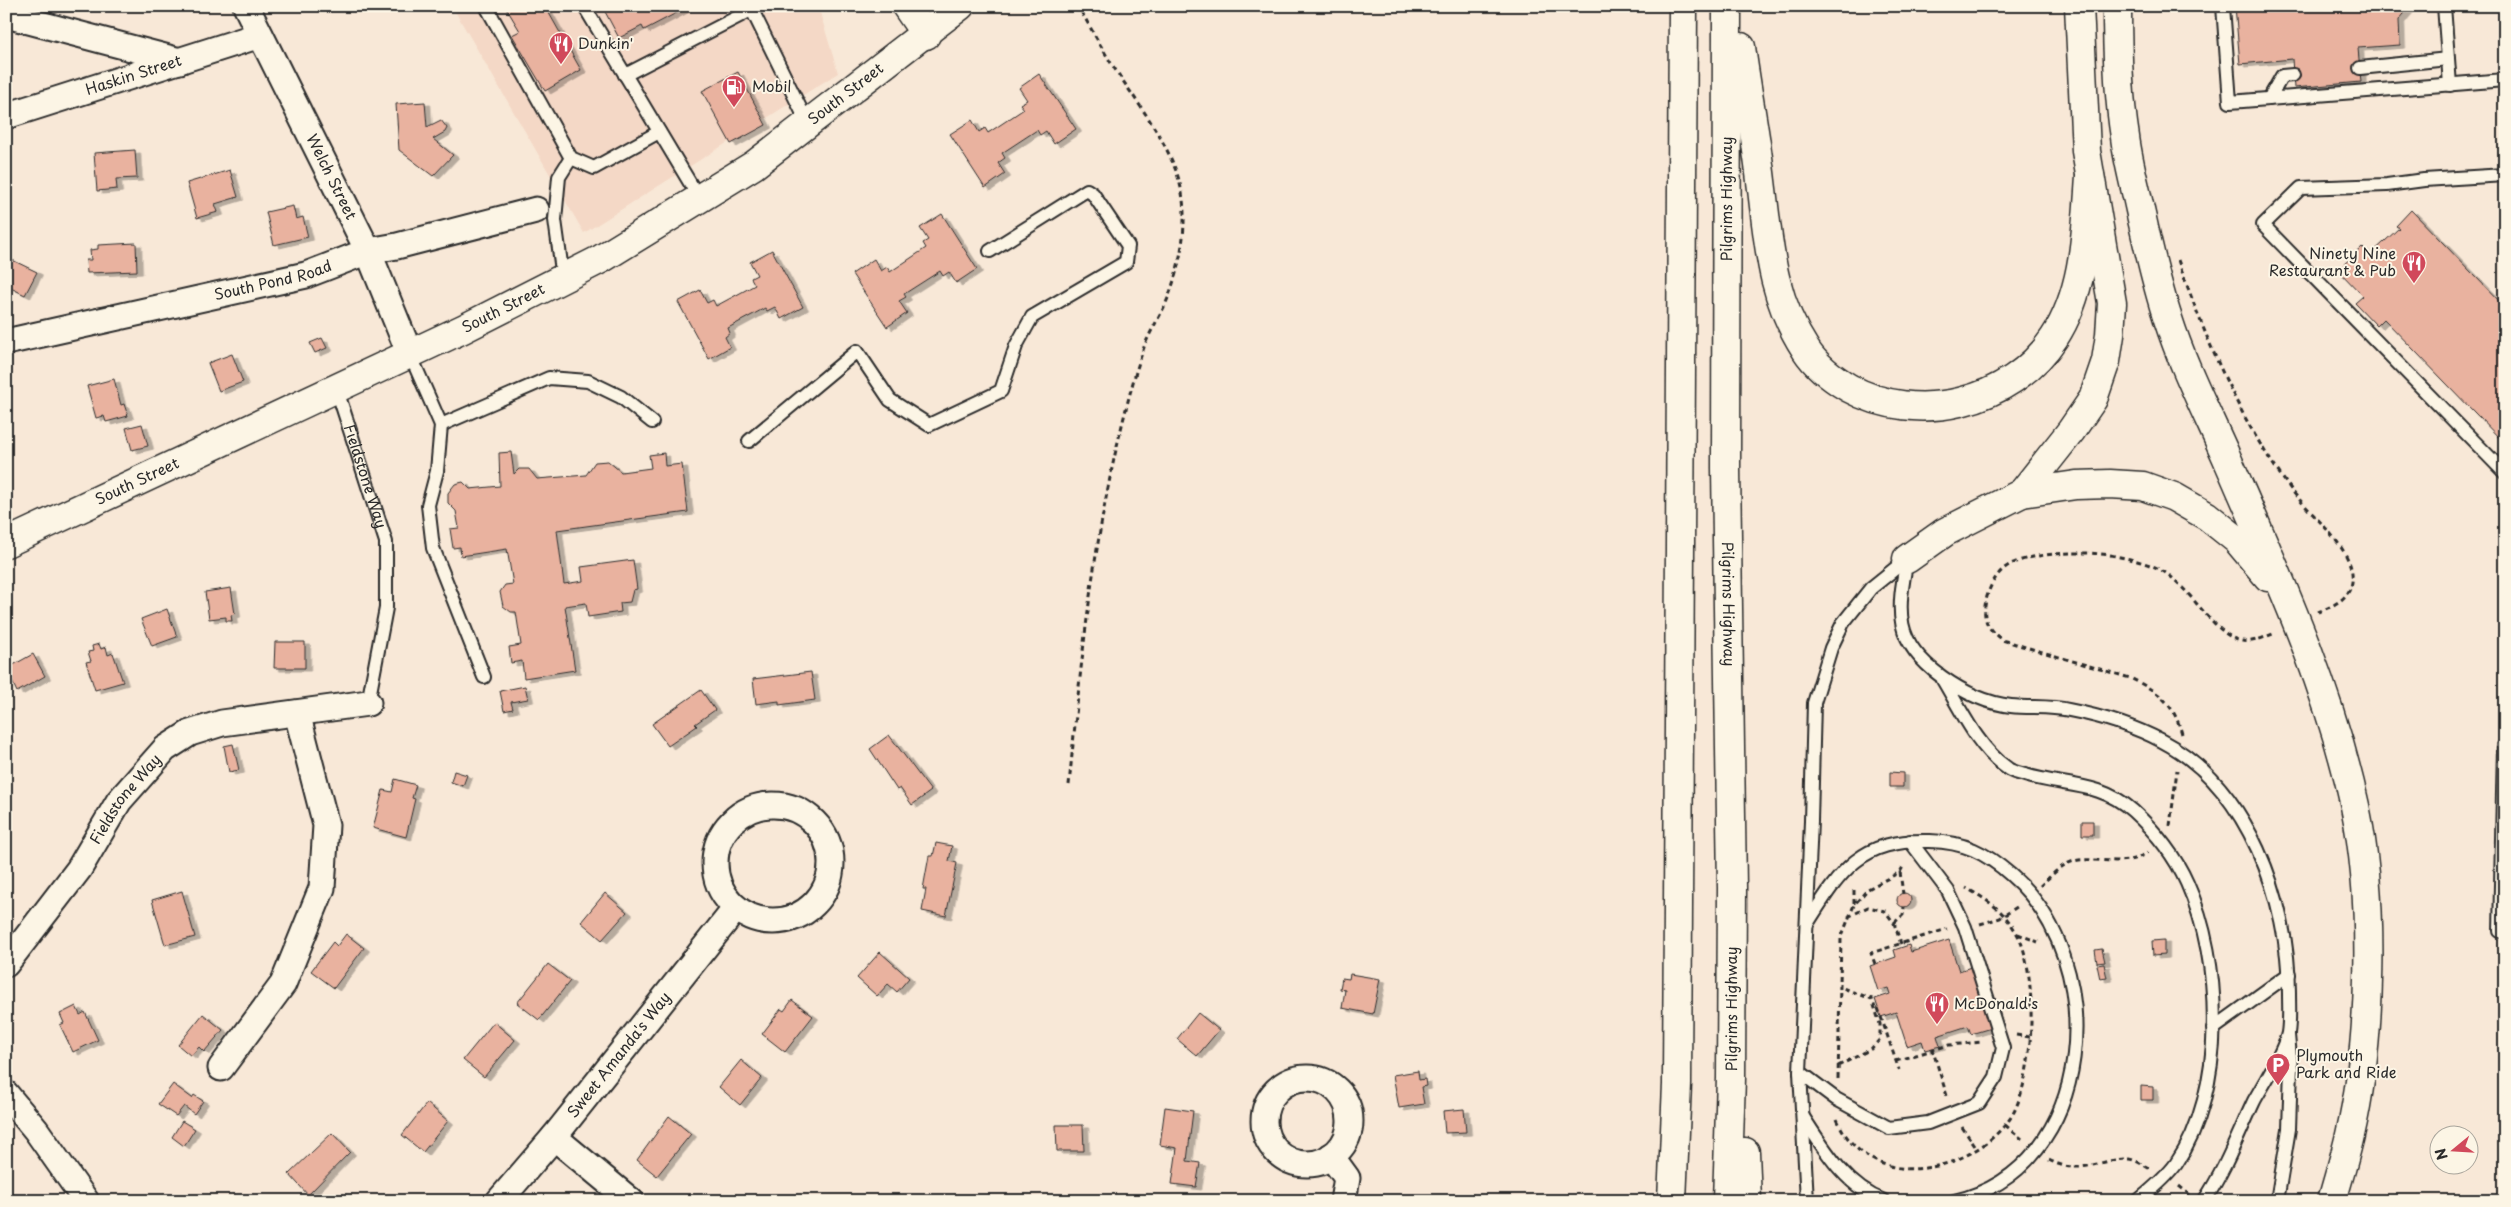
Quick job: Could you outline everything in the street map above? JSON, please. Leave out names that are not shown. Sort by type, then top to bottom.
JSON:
[{"type":"main road","points":[[906,6],[926,35]]},
{"type":"main road","name":"South Street","points":[[6,543],[496,312],[626,244],[754,165],[807,122],[926,35],[960,6]]},
{"type":"main road","points":[[1672,1201],[1677,1074],[1683,6]]},
{"type":"main road","name":"Pilgrims Highway","points":[[1727,6],[1726,468],[1732,888],[1731,1078],[1727,1201]]},
{"type":"main road","points":[[1735,6],[1761,180],[1768,253],[1776,287],[1789,320],[1807,352],[1829,376],[1863,395],[1904,406],[1944,406],[1979,397],[2014,379],[2042,355],[2055,337],[2075,294],[2084,256],[2090,178]]},
{"type":"main road","points":[[2022,493],[2071,431],[2093,399],[2106,361],[2112,304],[2090,178],[2079,6]]},
{"type":"main road","points":[[2117,6],[2119,71],[2125,137],[2151,260],[2168,320],[2187,370],[2303,615],[2356,809],[2364,874],[2367,921],[2365,1031],[2350,1135],[2332,1201]]},
{"type":"main road","points":[[1907,559],[1945,532],[2022,493],[2076,485],[2110,484],[2143,486],[2174,497],[2207,516],[2237,540],[2303,615]]},
{"type":"main road","points":[[1732,888],[1743,1058],[1747,1201]]},
{"type":"street","name":"Welch Street","points":[[246,6],[368,251],[410,352]]},
{"type":"street","points":[[6,15],[180,61]]},
{"type":"street","name":"Haskin Street","points":[[6,116],[260,35]]},
{"type":"street","name":"South Pond Road","points":[[6,342],[306,275],[368,251],[397,246],[536,210]]},
{"type":"street","name":"Fieldstone Way","points":[[6,964],[79,869],[120,801],[165,749],[190,733],[222,723],[368,703]]},
{"type":"street","points":[[221,1068],[283,984],[322,888],[326,825],[296,713]]},
{"type":"street","points":[[765,805],[784,806],[802,812],[817,824],[827,841],[831,860],[829,879],[821,896],[808,910],[791,919],[772,922],[753,918],[736,908],[723,894],[716,876],[715,856],[720,838],[731,822],[747,810],[765,805]]},
{"type":"street","name":"Sweet Amanda's Way","points":[[499,1201],[554,1136],[736,908]]},
{"type":"street","points":[[6,1094],[36,1130],[86,1201]]},
{"type":"street","points":[[554,1136],[631,1201]]},
{"type":"street","points":[[1331,1156],[1347,1178],[1343,1201]]},
{"type":"lane","points":[[486,6],[571,158],[594,168],[659,132]]},
{"type":"lane","points":[[584,6],[699,198]]},
{"type":"lane","points":[[2224,6],[2230,102],[2505,80]]},
{"type":"lane","points":[[2444,6],[2450,85]]},
{"type":"lane","points":[[625,76],[755,8],[807,122]]},
{"type":"lane","points":[[2360,68],[2448,59]]},
{"type":"lane","points":[[2269,99],[2282,76],[2293,75]]},
{"type":"lane","points":[[563,278],[555,220],[559,177],[571,158]]},
{"type":"lane","points":[[2505,176],[2424,180],[2387,185],[2301,188],[2263,225],[2505,473]]},
{"type":"lane","points":[[749,441],[857,351],[890,400],[929,426],[1001,391],[1016,346],[1032,318],[1126,262],[1128,256],[1128,246],[1093,194],[1087,190],[990,251]]},
{"type":"lane","points":[[410,352],[441,425],[437,471],[428,505],[433,548],[484,677]]},
{"type":"lane","points":[[441,425],[549,378],[588,381],[622,397],[652,422]]},
{"type":"lane","name":"Fieldstone Way","points":[[336,387],[386,542],[386,608],[368,703]]},
{"type":"lane","points":[[1907,559],[1899,600],[1900,620],[1913,647],[1940,676],[1982,743],[2008,769],[2039,779],[2074,783],[2107,792],[2132,810],[2154,832],[2180,870],[2198,914],[2206,944],[2212,986],[2213,1029],[2209,1071],[2192,1136],[2176,1165],[2138,1201]]},
{"type":"lane","points":[[1807,1201],[1800,1072],[1814,703],[1831,648],[1843,622],[1871,588],[1907,559]]},
{"type":"lane","points":[[1940,676],[1962,690],[1984,700],[2012,706],[2069,710],[2116,722],[2162,741],[2201,768],[2224,794],[2260,856],[2274,894],[2282,926],[2289,974],[2289,1129],[2277,1201]]},
{"type":"lane","points":[[2505,738],[2500,931],[2505,932]]},
{"type":"lane","points":[[1806,926],[1836,878],[1855,860],[1872,851],[1910,841],[1952,842],[1991,858],[2036,899],[2058,939],[2072,978],[2076,1021],[2072,1062],[2059,1114],[2047,1137],[2023,1164],[1980,1192],[1954,1201]]},
{"type":"lane","points":[[1800,1072],[1836,1099],[1889,1128],[1928,1123],[1979,1103],[1996,1077],[2003,1048],[1965,927],[1948,891],[1910,841]]},
{"type":"lane","points":[[2213,1029],[2289,974]]},
{"type":"lane","points":[[2204,1201],[2227,1163],[2288,1035]]},
{"type":"lane","points":[[1802,1115],[1822,1147],[1847,1177],[1864,1190],[1884,1201]]},
{"type":"path","points":[[1069,785],[1079,682],[1102,517],[1117,447],[1143,351],[1167,300],[1180,256],[1184,224],[1182,192],[1170,160],[1152,125],[1110,62],[1078,6]]},
{"type":"path","points":[[2178,258],[2219,366],[2251,426],[2290,488],[2346,554],[2352,575],[2347,595],[2336,605],[2303,615]]},
{"type":"path","points":[[1904,865],[1900,872],[1868,889],[1854,905],[1841,938],[1835,1115],[1844,1136],[1860,1151],[1882,1166],[1912,1170],[1940,1167],[1977,1149],[2010,1119],[2027,1074],[2032,1022],[2026,961],[2018,934],[1998,907],[1959,883]]},
{"type":"path","points":[[1900,872],[1903,894]]},
{"type":"path","points":[[1848,917],[1868,907],[1885,911],[1894,923],[1902,947]]},
{"type":"path","points":[[1894,923],[1903,915],[1904,907]]},
{"type":"path","points":[[2018,934],[2043,944]]},
{"type":"path","points":[[1840,987],[1872,999],[1899,1070]]},
{"type":"path","points":[[1838,1066],[1871,1049],[1880,1039],[1877,1009]]},
{"type":"path","points":[[1896,1061],[1950,1045],[2014,1035],[2030,1037]]},
{"type":"path","points":[[2005,1125],[2036,1150],[2060,1166],[2089,1167],[2131,1159],[2176,1184],[2196,1201]]},
{"type":"shaded area","points":[[452,6],[818,6],[838,73],[584,233]]},
{"type":"building","points":[[505,6],[545,6],[581,70],[545,91],[512,35],[520,31]]},
{"type":"building","points":[[602,6],[685,6],[686,8],[644,30],[642,26],[619,38]]},
{"type":"building","points":[[2235,6],[2408,6],[2408,9],[2399,20],[2400,45],[2358,48],[2361,82],[2294,88],[2292,59],[2240,64]]},
{"type":"building","name":"Mobil","points":[[738,72],[766,125],[731,144],[702,91]]},
{"type":"building","points":[[1039,74],[1076,129],[1054,144],[1046,131],[1040,135],[1037,130],[1002,153],[1005,158],[998,163],[1005,174],[985,188],[950,134],[972,120],[979,132],[985,128],[988,133],[1024,109],[1020,104],[1027,100],[1019,88]]},
{"type":"building","points":[[425,102],[427,127],[441,120],[447,128],[445,132],[433,139],[453,155],[433,176],[399,150],[396,104]]},
{"type":"building","points":[[135,150],[137,178],[116,179],[117,189],[97,191],[94,153]]},
{"type":"building","points":[[230,170],[238,197],[215,204],[218,212],[197,218],[187,183]]},
{"type":"building","points":[[293,206],[296,219],[303,217],[308,237],[274,245],[266,212]]},
{"type":"building","points":[[2411,210],[2505,307],[2505,317],[2499,323],[2505,329],[2505,444],[2384,319],[2377,326],[2355,303],[2363,296],[2338,270],[2362,247],[2370,255],[2399,228],[2396,226]]},
{"type":"building","points":[[942,214],[977,269],[956,283],[949,272],[943,276],[940,271],[904,294],[906,297],[899,301],[907,313],[887,327],[852,274],[874,259],[881,271],[887,267],[890,272],[926,248],[923,243],[928,240],[920,228]]},
{"type":"building","points":[[136,243],[137,271],[87,273],[86,260],[91,260],[90,250],[98,249],[98,245]]},
{"type":"building","points":[[772,250],[803,307],[781,319],[775,307],[767,311],[765,308],[728,328],[730,333],[725,337],[730,347],[709,359],[678,302],[700,290],[707,303],[713,300],[716,306],[755,285],[751,278],[757,275],[750,262]]},
{"type":"building","points":[[6,257],[37,272],[25,295],[7,286],[6,289]]},
{"type":"building","points":[[322,338],[327,348],[315,353],[310,343]]},
{"type":"building","points":[[232,354],[243,382],[219,391],[208,363]]},
{"type":"building","points":[[114,379],[121,405],[124,404],[128,416],[106,422],[104,416],[96,418],[87,386]]},
{"type":"building","points":[[142,424],[148,446],[132,450],[126,428]]},
{"type":"building","points":[[511,452],[514,474],[519,469],[529,469],[537,479],[586,475],[595,462],[608,461],[621,472],[651,468],[649,455],[664,453],[665,466],[682,464],[688,512],[557,530],[564,584],[583,581],[581,567],[633,560],[637,589],[633,590],[630,602],[620,603],[621,612],[588,617],[586,603],[565,606],[575,670],[524,678],[522,661],[511,663],[509,647],[521,645],[516,612],[511,612],[503,606],[500,592],[505,585],[513,584],[507,549],[461,556],[460,547],[453,548],[450,529],[459,528],[456,511],[448,503],[448,493],[455,484],[463,482],[470,489],[500,486],[499,453]]},
{"type":"building","points":[[231,588],[235,614],[231,615],[232,621],[226,621],[226,617],[209,619],[205,592]]},
{"type":"building","points":[[167,609],[177,637],[152,646],[141,619]]},
{"type":"building","points":[[275,642],[305,642],[305,668],[274,668]]},
{"type":"building","points":[[99,644],[101,649],[106,647],[108,655],[113,653],[123,682],[95,690],[86,662],[91,661],[88,652],[93,651],[92,646]]},
{"type":"building","points":[[33,654],[45,676],[17,692],[6,669]]},
{"type":"building","points":[[811,672],[815,700],[779,705],[779,701],[756,704],[753,679]]},
{"type":"building","points":[[525,686],[528,699],[511,702],[513,709],[504,711],[500,691]]},
{"type":"building","points":[[701,690],[715,710],[695,724],[697,726],[668,746],[652,724]]},
{"type":"building","points":[[889,735],[931,791],[912,805],[900,788],[897,790],[870,749]]},
{"type":"building","points":[[233,744],[239,770],[229,772],[224,746]]},
{"type":"building","points":[[454,771],[467,775],[463,786],[451,782]]},
{"type":"building","points":[[1890,772],[1903,773],[1903,787],[1890,787]]},
{"type":"building","points":[[395,779],[416,785],[412,798],[415,799],[406,837],[373,828],[383,790],[392,792]]},
{"type":"building","points":[[2082,821],[2093,821],[2093,835],[2082,835]]},
{"type":"building","points":[[936,843],[952,846],[949,861],[957,863],[946,916],[922,911],[926,889],[923,889],[929,856],[933,856]]},
{"type":"building","points":[[182,891],[195,937],[165,945],[152,900]]},
{"type":"building","points":[[605,893],[627,912],[602,940],[581,922]]},
{"type":"building","points":[[1901,893],[1907,893],[1911,900],[1907,907],[1901,907],[1897,903],[1897,897]]},
{"type":"building","points":[[346,934],[364,948],[334,988],[311,971],[333,942],[337,946]]},
{"type":"building","points":[[1949,940],[1959,971],[1971,967],[1991,1028],[1971,1034],[1968,1026],[1937,1036],[1940,1046],[1925,1050],[1922,1041],[1907,1046],[1896,1012],[1881,1017],[1875,999],[1890,994],[1888,988],[1878,991],[1870,966],[1896,957],[1894,950],[1909,945],[1911,952]]},
{"type":"building","points":[[2164,940],[2164,955],[2153,956],[2152,941]]},
{"type":"building","points":[[2102,949],[2105,962],[2097,963],[2095,950]]},
{"type":"building","points":[[880,952],[909,978],[897,992],[888,984],[877,996],[857,978]]},
{"type":"building","points":[[548,964],[570,981],[539,1020],[517,1003]]},
{"type":"building","points":[[2104,964],[2107,978],[2100,979],[2097,965]]},
{"type":"building","points":[[1350,974],[1380,979],[1373,1014],[1342,1008],[1345,990],[1340,989],[1342,978],[1349,979]]},
{"type":"building","points":[[792,1000],[813,1016],[785,1052],[762,1034],[781,1009],[784,1011]]},
{"type":"building","points":[[76,1006],[80,1015],[85,1012],[98,1040],[73,1052],[60,1025],[64,1023],[60,1014]]},
{"type":"building","points":[[1198,1013],[1219,1030],[1197,1056],[1177,1039]]},
{"type":"building","points":[[203,1014],[223,1030],[204,1052],[199,1047],[191,1056],[178,1045]]},
{"type":"building","points":[[494,1022],[515,1040],[484,1077],[463,1060]]},
{"type":"building","points":[[741,1060],[762,1078],[740,1105],[719,1087]]},
{"type":"building","points":[[1418,1071],[1419,1080],[1425,1079],[1426,1086],[1421,1087],[1424,1104],[1399,1108],[1393,1075]]},
{"type":"building","points":[[173,1084],[192,1098],[194,1095],[203,1101],[194,1114],[184,1106],[176,1116],[158,1104]]},
{"type":"building","points":[[2141,1086],[2153,1087],[2153,1100],[2141,1100]]},
{"type":"building","points":[[427,1103],[448,1121],[423,1152],[402,1135]]},
{"type":"building","points":[[1165,1107],[1193,1111],[1187,1161],[1200,1163],[1196,1187],[1172,1184],[1177,1148],[1160,1145]]},
{"type":"building","points":[[1464,1109],[1466,1132],[1445,1133],[1443,1111]]},
{"type":"building","points":[[669,1116],[691,1134],[657,1176],[637,1160]]},
{"type":"building","points":[[182,1121],[195,1129],[184,1146],[172,1137]]},
{"type":"building","points":[[1056,1125],[1083,1125],[1084,1151],[1057,1151]]},
{"type":"building","points":[[332,1133],[350,1152],[308,1195],[289,1174]]},
{"type":"place","name":"Dunkin'","points":[[561,65]]},
{"type":"place","name":"Mobil","points":[[734,108]]},
{"type":"place","name":"Ninety Nine Restaurant & Pub","points":[[2414,284]]},
{"type":"place","name":"McDonald's","points":[[1937,1025]]},
{"type":"place","name":"Plymouth Park and Ride","points":[[2278,1086]]}]
